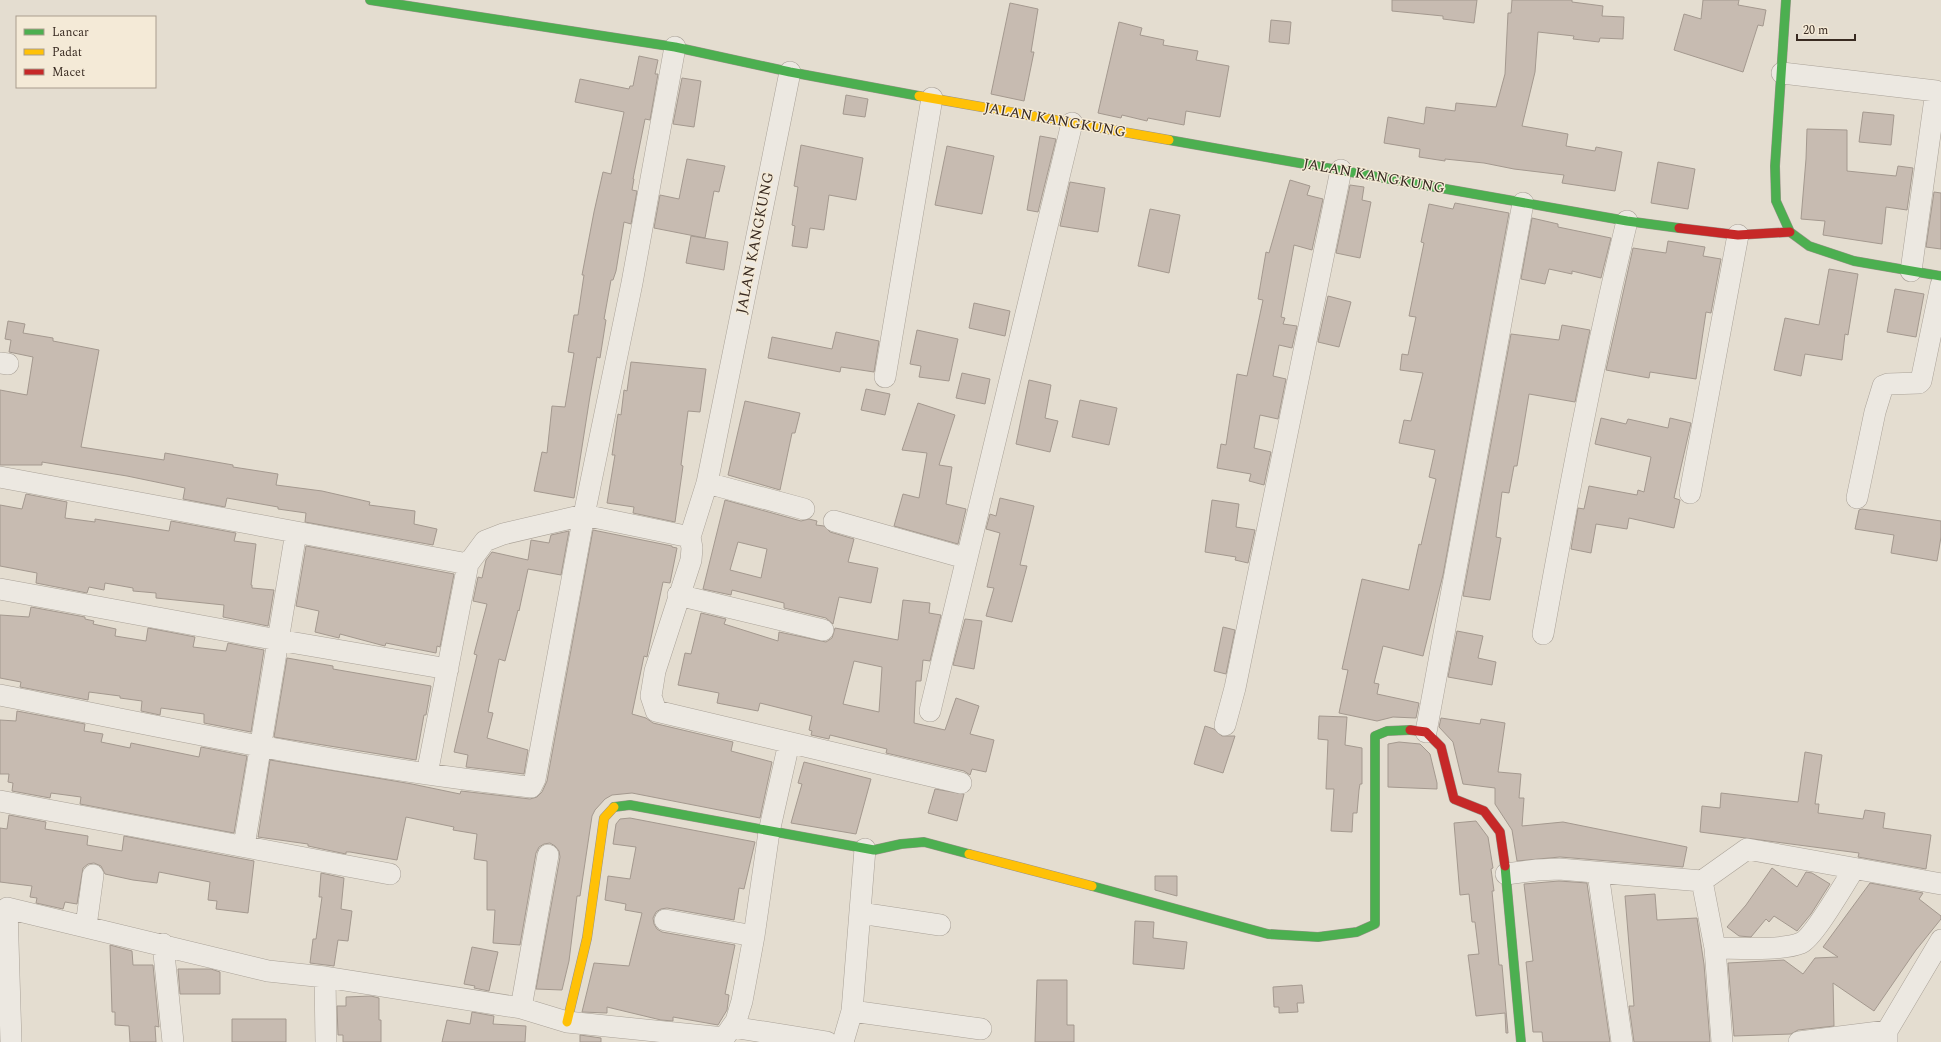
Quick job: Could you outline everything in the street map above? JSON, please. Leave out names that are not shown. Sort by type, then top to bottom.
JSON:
[{"type":"street","points":[[370,0],[675,47],[790,72]]},
{"type":"street","points":[[1786,0],[1775,166],[1776,201],[1790,232],[1809,246],[1854,261],[1941,276]]},
{"type":"street","points":[[0,695],[260,746],[426,774],[531,787],[536,771],[584,515],[632,283],[675,47]]},
{"type":"street","name":"JALAN KANGKUNG","points":[[690,536],[707,483],[790,72],[1627,221],[1738,235],[1790,232]]},
{"type":"street","points":[[1782,73],[1936,91],[1911,271]]},
{"type":"street","points":[[885,377],[932,98]]},
{"type":"street","points":[[930,711],[965,558],[1072,123]]},
{"type":"street","points":[[1225,725],[1236,688],[1341,170]]},
{"type":"street","points":[[1426,732],[1523,203]]},
{"type":"street","points":[[1543,634],[1607,304],[1627,221]]},
{"type":"street","points":[[1690,493],[1738,235]]},
{"type":"street","points":[[1858,498],[1875,412],[1884,386],[1888,384],[1919,383],[1921,381],[1941,285]]},
{"type":"street","points":[[0,477],[468,564]]},
{"type":"street","points":[[707,483],[804,509]]},
{"type":"street","points":[[426,774],[468,564],[485,541],[503,534],[584,515],[690,536],[692,548],[691,560],[678,595],[650,696],[656,711],[961,783]]},
{"type":"street","points":[[834,521],[965,558]]},
{"type":"street","points":[[244,846],[296,532]]},
{"type":"street","points":[[0,589],[278,640],[448,669]]},
{"type":"street","points":[[678,595],[823,630]]},
{"type":"street","points":[[567,1022],[587,938],[604,818],[614,807],[630,805],[865,849],[874,850],[901,844],[924,842],[1202,915],[1236,928],[1282,938],[1310,939],[1362,932],[1375,924],[1375,736],[1382,731],[1390,729],[1426,732],[1441,747],[1454,799],[1484,811],[1500,832],[1506,874],[1521,1042]]},
{"type":"street","points":[[11,1042],[7,908],[163,944],[268,971],[325,977],[521,1008],[567,1022],[724,1038],[736,1021],[742,1001],[754,936],[769,832],[790,743]]},
{"type":"street","points":[[0,801],[390,874]]},
{"type":"street","points":[[843,1042],[852,1011],[865,849]]},
{"type":"street","points":[[1506,874],[1559,869],[1702,881],[1747,849],[1941,884]]},
{"type":"street","points":[[521,1008],[548,855]]},
{"type":"street","points":[[1715,948],[1787,947],[1802,943],[1812,933],[1854,869]]},
{"type":"street","points":[[1598,872],[1622,1042]]},
{"type":"street","points":[[86,926],[93,875]]},
{"type":"street","points":[[1702,881],[1715,948],[1722,1042]]},
{"type":"street","points":[[860,913],[940,925]]},
{"type":"street","points":[[665,920],[754,936]]},
{"type":"street","points":[[1799,1042],[1887,1036],[1941,940]]},
{"type":"street","points":[[163,944],[173,1042]]},
{"type":"street","points":[[325,977],[326,1042]]},
{"type":"street","points":[[852,1011],[981,1029]]},
{"type":"street","points":[[732,1027],[752,1036],[827,1042]]},
{"type":"building","points":[[1392,0],[1477,0],[1474,23],[1443,19],[1443,16],[1392,11]]},
{"type":"building","points":[[1512,0],[1572,0],[1572,2],[1603,6],[1602,16],[1624,17],[1623,39],[1600,38],[1599,42],[1573,39],[1574,36],[1538,32],[1535,72],[1522,126],[1568,134],[1566,146],[1595,151],[1596,147],[1622,152],[1615,191],[1562,183],[1564,175],[1514,169],[1484,163],[1445,159],[1445,161],[1419,157],[1420,149],[1384,143],[1388,117],[1424,124],[1426,107],[1455,111],[1456,103],[1496,107],[1505,74],[1508,13],[1511,13]]},
{"type":"building","points":[[1703,0],[1739,0],[1738,5],[1766,10],[1763,26],[1758,25],[1743,72],[1674,50],[1684,14],[1701,19]]},
{"type":"building","points":[[1010,3],[1038,9],[1031,52],[1034,52],[1024,101],[991,94]]},
{"type":"building","points":[[1271,20],[1291,22],[1289,44],[1269,42]]},
{"type":"building","points":[[1119,22],[1142,28],[1140,35],[1164,40],[1163,45],[1198,51],[1196,60],[1229,66],[1220,117],[1186,111],[1184,125],[1148,118],[1147,121],[1122,115],[1121,118],[1098,113]]},
{"type":"building","points":[[639,56],[658,60],[655,74],[658,74],[650,120],[645,119],[633,179],[632,190],[637,191],[631,224],[624,222],[616,271],[613,280],[611,280],[604,319],[606,320],[600,358],[597,357],[574,498],[534,491],[542,452],[547,453],[552,406],[565,407],[574,353],[568,352],[574,315],[578,315],[584,275],[582,275],[594,212],[603,172],[611,174],[624,112],[575,102],[580,79],[629,89],[630,86],[633,86]]},
{"type":"building","points":[[682,78],[701,81],[694,127],[673,124]]},
{"type":"building","points":[[846,95],[868,99],[865,117],[843,114]]},
{"type":"building","points":[[1863,112],[1894,115],[1891,145],[1859,142]]},
{"type":"building","points":[[1807,129],[1847,130],[1847,171],[1896,176],[1898,166],[1913,168],[1907,210],[1886,207],[1882,244],[1823,235],[1825,221],[1801,219]]},
{"type":"building","points":[[1040,136],[1056,139],[1038,212],[1027,210]]},
{"type":"building","points":[[801,145],[863,158],[856,200],[829,195],[824,230],[810,228],[807,248],[792,246],[795,226],[792,225],[798,187],[794,186]]},
{"type":"building","points":[[947,146],[994,156],[982,214],[935,205]]},
{"type":"building","points":[[687,159],[725,166],[719,192],[714,191],[705,238],[654,228],[660,195],[679,199]]},
{"type":"building","points":[[1658,162],[1695,169],[1688,209],[1651,203]]},
{"type":"building","points":[[1290,180],[1310,186],[1307,195],[1323,199],[1312,250],[1294,245],[1281,317],[1285,318],[1283,324],[1297,326],[1292,348],[1279,345],[1273,376],[1286,379],[1278,419],[1260,415],[1254,448],[1271,452],[1264,485],[1249,481],[1251,474],[1217,468],[1221,444],[1226,445],[1237,374],[1247,376],[1263,300],[1258,299],[1266,252],[1269,253]]},
{"type":"building","points":[[1070,182],[1105,188],[1098,232],[1060,226]]},
{"type":"building","points":[[1350,185],[1364,187],[1362,200],[1371,202],[1360,258],[1336,253]]},
{"type":"building","points":[[1934,192],[1941,193],[1941,249],[1926,247]]},
{"type":"building","points":[[1455,203],[1509,213],[1443,575],[1423,656],[1383,646],[1374,683],[1379,684],[1377,694],[1419,703],[1416,718],[1393,717],[1377,721],[1339,713],[1348,670],[1342,669],[1362,579],[1409,590],[1419,544],[1421,545],[1436,479],[1429,477],[1435,450],[1399,443],[1404,420],[1411,421],[1423,373],[1400,370],[1402,354],[1408,355],[1416,317],[1409,316],[1424,243],[1421,242],[1429,204],[1453,209]]},
{"type":"building","points":[[1150,209],[1180,215],[1169,273],[1138,266]]},
{"type":"building","points":[[1532,218],[1558,224],[1558,227],[1611,238],[1601,278],[1572,271],[1572,274],[1549,269],[1545,284],[1521,279]]},
{"type":"building","points":[[691,236],[728,242],[724,270],[686,263]]},
{"type":"building","points":[[1668,241],[1705,247],[1703,256],[1721,259],[1711,313],[1706,312],[1696,379],[1650,372],[1649,378],[1606,370],[1633,248],[1666,253]]},
{"type":"building","points":[[1829,269],[1858,274],[1848,335],[1845,334],[1842,360],[1805,354],[1801,376],[1774,370],[1785,318],[1819,325]]},
{"type":"building","points":[[1895,289],[1924,294],[1916,337],[1887,332]]},
{"type":"building","points":[[1328,296],[1351,302],[1339,347],[1318,342]]},
{"type":"building","points":[[974,303],[1010,311],[1005,336],[969,328]]},
{"type":"building","points":[[8,321],[25,324],[23,333],[53,338],[53,341],[99,350],[81,447],[164,460],[165,453],[233,465],[233,467],[278,474],[276,485],[322,491],[370,502],[369,505],[415,511],[414,524],[437,529],[433,545],[305,522],[306,513],[278,509],[278,507],[227,498],[225,507],[183,499],[185,488],[127,476],[42,462],[42,465],[0,465],[0,390],[27,395],[33,357],[9,352],[11,340],[5,339]]},
{"type":"building","points":[[1562,325],[1590,330],[1575,402],[1529,394],[1517,466],[1514,466],[1509,493],[1502,492],[1496,537],[1501,538],[1490,600],[1463,596],[1511,334],[1559,340]]},
{"type":"building","points":[[917,330],[958,339],[949,381],[919,377],[921,366],[910,364]]},
{"type":"building","points":[[836,332],[879,341],[874,372],[841,367],[840,372],[768,358],[772,337],[832,349]]},
{"type":"building","points":[[631,362],[706,369],[700,412],[688,411],[681,465],[683,466],[675,522],[633,513],[634,507],[607,503],[615,455],[612,455],[618,414],[621,415],[624,390],[627,391]]},
{"type":"building","points":[[962,373],[990,379],[985,404],[956,398]]},
{"type":"building","points":[[1029,380],[1051,385],[1045,418],[1058,421],[1050,452],[1016,444]]},
{"type":"building","points":[[866,389],[890,394],[885,415],[861,410]]},
{"type":"building","points":[[1080,400],[1117,408],[1109,445],[1072,437]]},
{"type":"building","points":[[745,401],[800,413],[795,433],[792,433],[780,490],[728,475]]},
{"type":"building","points":[[918,403],[955,415],[939,465],[952,467],[946,504],[966,509],[958,544],[894,526],[903,494],[919,498],[927,453],[902,450]]},
{"type":"building","points":[[1601,418],[1626,424],[1628,419],[1668,428],[1670,418],[1691,423],[1674,498],[1680,500],[1674,528],[1629,518],[1627,529],[1596,524],[1591,553],[1571,549],[1578,508],[1584,509],[1589,486],[1637,495],[1638,490],[1644,492],[1651,457],[1595,444]]},
{"type":"building","points":[[26,494],[67,502],[65,518],[95,522],[95,519],[169,531],[171,521],[236,533],[234,541],[256,544],[251,585],[252,588],[274,590],[268,626],[223,617],[224,605],[156,598],[156,593],[133,591],[133,588],[105,583],[104,590],[89,587],[87,593],[36,583],[37,573],[0,566],[0,505],[22,509]]},
{"type":"building","points":[[1000,498],[1034,506],[1020,565],[1027,566],[1012,622],[986,616],[994,588],[987,587],[1000,533],[986,529],[990,514],[996,516]]},
{"type":"building","points":[[725,500],[801,521],[809,519],[817,521],[816,525],[824,526],[830,532],[854,539],[848,562],[878,568],[871,603],[839,597],[833,624],[826,618],[784,608],[784,603],[732,590],[731,595],[703,589]],"holes":[[[738,542],[767,549],[761,578],[730,570]]]},
{"type":"building","points":[[1212,500],[1239,504],[1236,527],[1255,530],[1248,563],[1235,560],[1236,557],[1205,552]]},
{"type":"building","points":[[1862,509],[1941,521],[1941,537],[1937,561],[1891,553],[1894,535],[1855,529],[1859,510]]},
{"type":"building","points":[[593,530],[677,548],[670,583],[663,582],[647,657],[644,656],[632,714],[646,718],[653,723],[733,742],[731,751],[772,762],[760,818],[632,793],[612,795],[605,799],[595,810],[592,816],[580,896],[577,896],[569,961],[562,990],[536,989],[560,857],[559,851],[550,843],[539,847],[536,853],[520,945],[493,943],[495,910],[487,910],[487,861],[474,859],[477,834],[453,830],[454,827],[406,817],[397,860],[350,852],[346,852],[346,854],[308,846],[308,844],[258,837],[270,760],[412,784],[460,794],[461,791],[530,799],[537,797],[542,792],[547,781]]},
{"type":"building","points":[[569,531],[561,575],[528,569],[519,611],[518,610],[505,661],[499,659],[488,712],[493,713],[487,738],[528,750],[524,774],[466,767],[468,755],[454,752],[477,655],[474,654],[487,604],[473,601],[478,577],[482,578],[486,560],[492,552],[528,560],[531,540],[549,543],[551,535]]},
{"type":"building","points":[[306,546],[454,574],[440,647],[437,646],[436,653],[386,643],[385,646],[340,634],[339,638],[315,632],[319,611],[296,606]]},
{"type":"building","points":[[903,600],[930,603],[929,613],[941,615],[930,661],[923,660],[921,681],[916,681],[914,723],[945,730],[956,698],[979,706],[970,734],[994,740],[986,772],[972,769],[970,775],[964,771],[886,753],[887,749],[830,735],[829,739],[811,735],[812,731],[809,730],[812,716],[760,703],[758,711],[717,703],[719,693],[678,685],[685,653],[691,654],[701,613],[726,619],[724,624],[778,641],[779,632],[826,642],[832,638],[835,628],[898,640]],"holes":[[[854,661],[882,667],[879,712],[843,704]]]},
{"type":"building","points":[[31,607],[85,617],[85,619],[94,621],[93,624],[116,629],[115,636],[146,641],[148,628],[195,637],[193,647],[226,651],[228,643],[264,650],[251,732],[204,723],[204,714],[161,708],[160,715],[141,711],[142,701],[120,698],[120,696],[89,692],[88,700],[20,687],[21,682],[0,678],[0,615],[29,617]]},
{"type":"building","points":[[965,619],[982,621],[974,669],[953,665]]},
{"type":"building","points":[[1223,627],[1235,630],[1226,674],[1214,671]]},
{"type":"building","points":[[1457,631],[1483,636],[1478,658],[1496,662],[1492,685],[1448,677]]},
{"type":"building","points":[[287,658],[333,666],[333,669],[431,686],[416,760],[274,737]]},
{"type":"building","points":[[17,711],[85,724],[84,731],[103,734],[101,742],[130,748],[131,743],[199,757],[201,747],[247,756],[234,833],[80,804],[81,797],[51,793],[50,798],[12,791],[13,783],[8,782],[9,774],[0,774],[0,720],[16,721]]},
{"type":"building","points":[[1319,716],[1347,717],[1345,745],[1362,748],[1362,784],[1360,784],[1357,813],[1353,813],[1352,832],[1331,831],[1334,789],[1326,789],[1328,740],[1318,739]]},
{"type":"building","points":[[1441,718],[1480,724],[1481,719],[1505,723],[1498,772],[1521,774],[1519,798],[1524,798],[1522,826],[1563,822],[1687,847],[1683,867],[1560,857],[1517,861],[1512,830],[1495,804],[1495,788],[1463,784],[1453,742],[1439,727]]},
{"type":"building","points":[[1205,726],[1214,729],[1222,736],[1235,736],[1223,773],[1194,764]]},
{"type":"building","points":[[1399,742],[1420,744],[1430,754],[1437,789],[1388,787],[1388,744]]},
{"type":"building","points":[[1805,752],[1822,755],[1815,804],[1819,804],[1818,813],[1863,819],[1865,810],[1885,813],[1883,828],[1931,835],[1926,869],[1858,857],[1859,853],[1700,832],[1702,806],[1720,808],[1721,793],[1798,802]]},
{"type":"building","points":[[804,762],[871,779],[856,834],[791,823],[802,784],[798,783]]},
{"type":"building","points":[[935,789],[964,794],[957,821],[928,813]]},
{"type":"building","points":[[9,815],[46,822],[45,829],[88,836],[87,845],[122,851],[124,836],[254,861],[248,913],[216,909],[217,901],[208,900],[210,882],[159,872],[157,883],[133,880],[105,874],[101,866],[94,863],[88,864],[83,868],[77,904],[65,902],[63,909],[36,903],[37,898],[30,897],[32,886],[0,882],[0,828],[7,829]]},
{"type":"building","points":[[630,818],[755,842],[744,889],[739,888],[734,920],[667,908],[656,912],[653,918],[657,929],[662,932],[735,945],[725,994],[729,995],[727,1010],[718,1025],[673,1017],[673,1021],[661,1020],[607,1007],[607,1013],[582,1012],[594,963],[629,966],[642,913],[625,910],[626,904],[605,900],[608,876],[630,879],[636,847],[613,844],[616,824],[620,819]]},
{"type":"building","points":[[1476,821],[1488,837],[1493,868],[1491,869],[1494,891],[1492,891],[1499,965],[1502,965],[1508,1033],[1506,1033],[1505,1013],[1476,1016],[1468,955],[1479,954],[1475,922],[1472,922],[1469,894],[1460,895],[1454,823]]},
{"type":"building","points":[[1772,868],[1797,887],[1806,872],[1812,873],[1830,884],[1811,914],[1797,931],[1774,916],[1769,922],[1766,919],[1751,937],[1739,936],[1727,927],[1746,905]]},
{"type":"building","points":[[321,873],[344,878],[341,909],[352,911],[348,941],[338,940],[334,966],[310,963],[313,939],[316,939],[322,897],[319,897]]},
{"type":"building","points":[[1155,876],[1177,876],[1177,896],[1155,890]]},
{"type":"building","points":[[1559,881],[1587,883],[1610,1042],[1543,1042],[1542,1032],[1533,1032],[1526,962],[1533,961],[1524,884]]},
{"type":"building","points":[[1870,883],[1923,893],[1919,899],[1941,916],[1941,919],[1916,950],[1874,1011],[1833,983],[1834,1026],[1798,1030],[1791,1034],[1734,1036],[1728,963],[1784,960],[1803,974],[1815,958],[1838,957],[1823,947]]},
{"type":"building","points":[[1655,894],[1657,920],[1697,918],[1704,964],[1710,1042],[1634,1042],[1629,1006],[1634,1006],[1625,896]]},
{"type":"building","points":[[1135,921],[1154,922],[1153,938],[1187,942],[1184,969],[1133,964]]},
{"type":"building","points":[[110,945],[132,951],[133,965],[153,965],[159,1027],[155,1026],[156,1042],[130,1042],[129,1026],[115,1025],[115,1012],[112,1012]]},
{"type":"building","points":[[472,947],[498,952],[489,991],[464,984]]},
{"type":"building","points":[[178,969],[211,969],[220,972],[220,994],[180,994]]},
{"type":"building","points":[[1037,980],[1067,980],[1067,1025],[1074,1025],[1074,1042],[1035,1042]]},
{"type":"building","points":[[1302,985],[1304,1003],[1297,1003],[1298,1012],[1279,1013],[1279,1007],[1274,1007],[1273,987]]},
{"type":"building","points":[[371,996],[379,998],[381,1042],[343,1042],[343,1035],[338,1035],[337,1006],[346,1006],[346,997]]},
{"type":"building","points":[[472,1012],[494,1016],[493,1024],[526,1026],[525,1042],[442,1042],[447,1020],[470,1024]]},
{"type":"building","points":[[232,1019],[286,1019],[286,1042],[232,1042]]},
{"type":"building","points":[[580,1035],[601,1038],[601,1042],[580,1042]]},
{"type":"traffic: fast","points":[[370,0],[675,47],[790,72],[919,96]]},
{"type":"traffic: fast","points":[[1786,0],[1775,166],[1776,201],[1790,232],[1809,246],[1854,261],[1941,276]]},
{"type":"traffic: fast","points":[[1169,140],[1627,221],[1679,228]]},
{"type":"traffic: fast","points":[[1092,886],[1268,934],[1318,937],[1357,932],[1375,924],[1375,736],[1387,731],[1410,730]]},
{"type":"traffic: fast","points":[[614,807],[630,805],[874,850],[901,844],[924,842],[969,854]]},
{"type":"traffic: fast","points":[[1505,866],[1521,1042]]},
{"type":"traffic: slow","points":[[919,96],[1169,140]]},
{"type":"traffic: slow","points":[[567,1022],[587,938],[604,818],[614,807]]},
{"type":"traffic: slow","points":[[969,854],[1092,886]]},
{"type":"traffic: jam","points":[[1679,228],[1738,235],[1790,232]]},
{"type":"traffic: jam","points":[[1410,730],[1426,732],[1441,747],[1454,799],[1484,811],[1500,832],[1505,866]]}]
